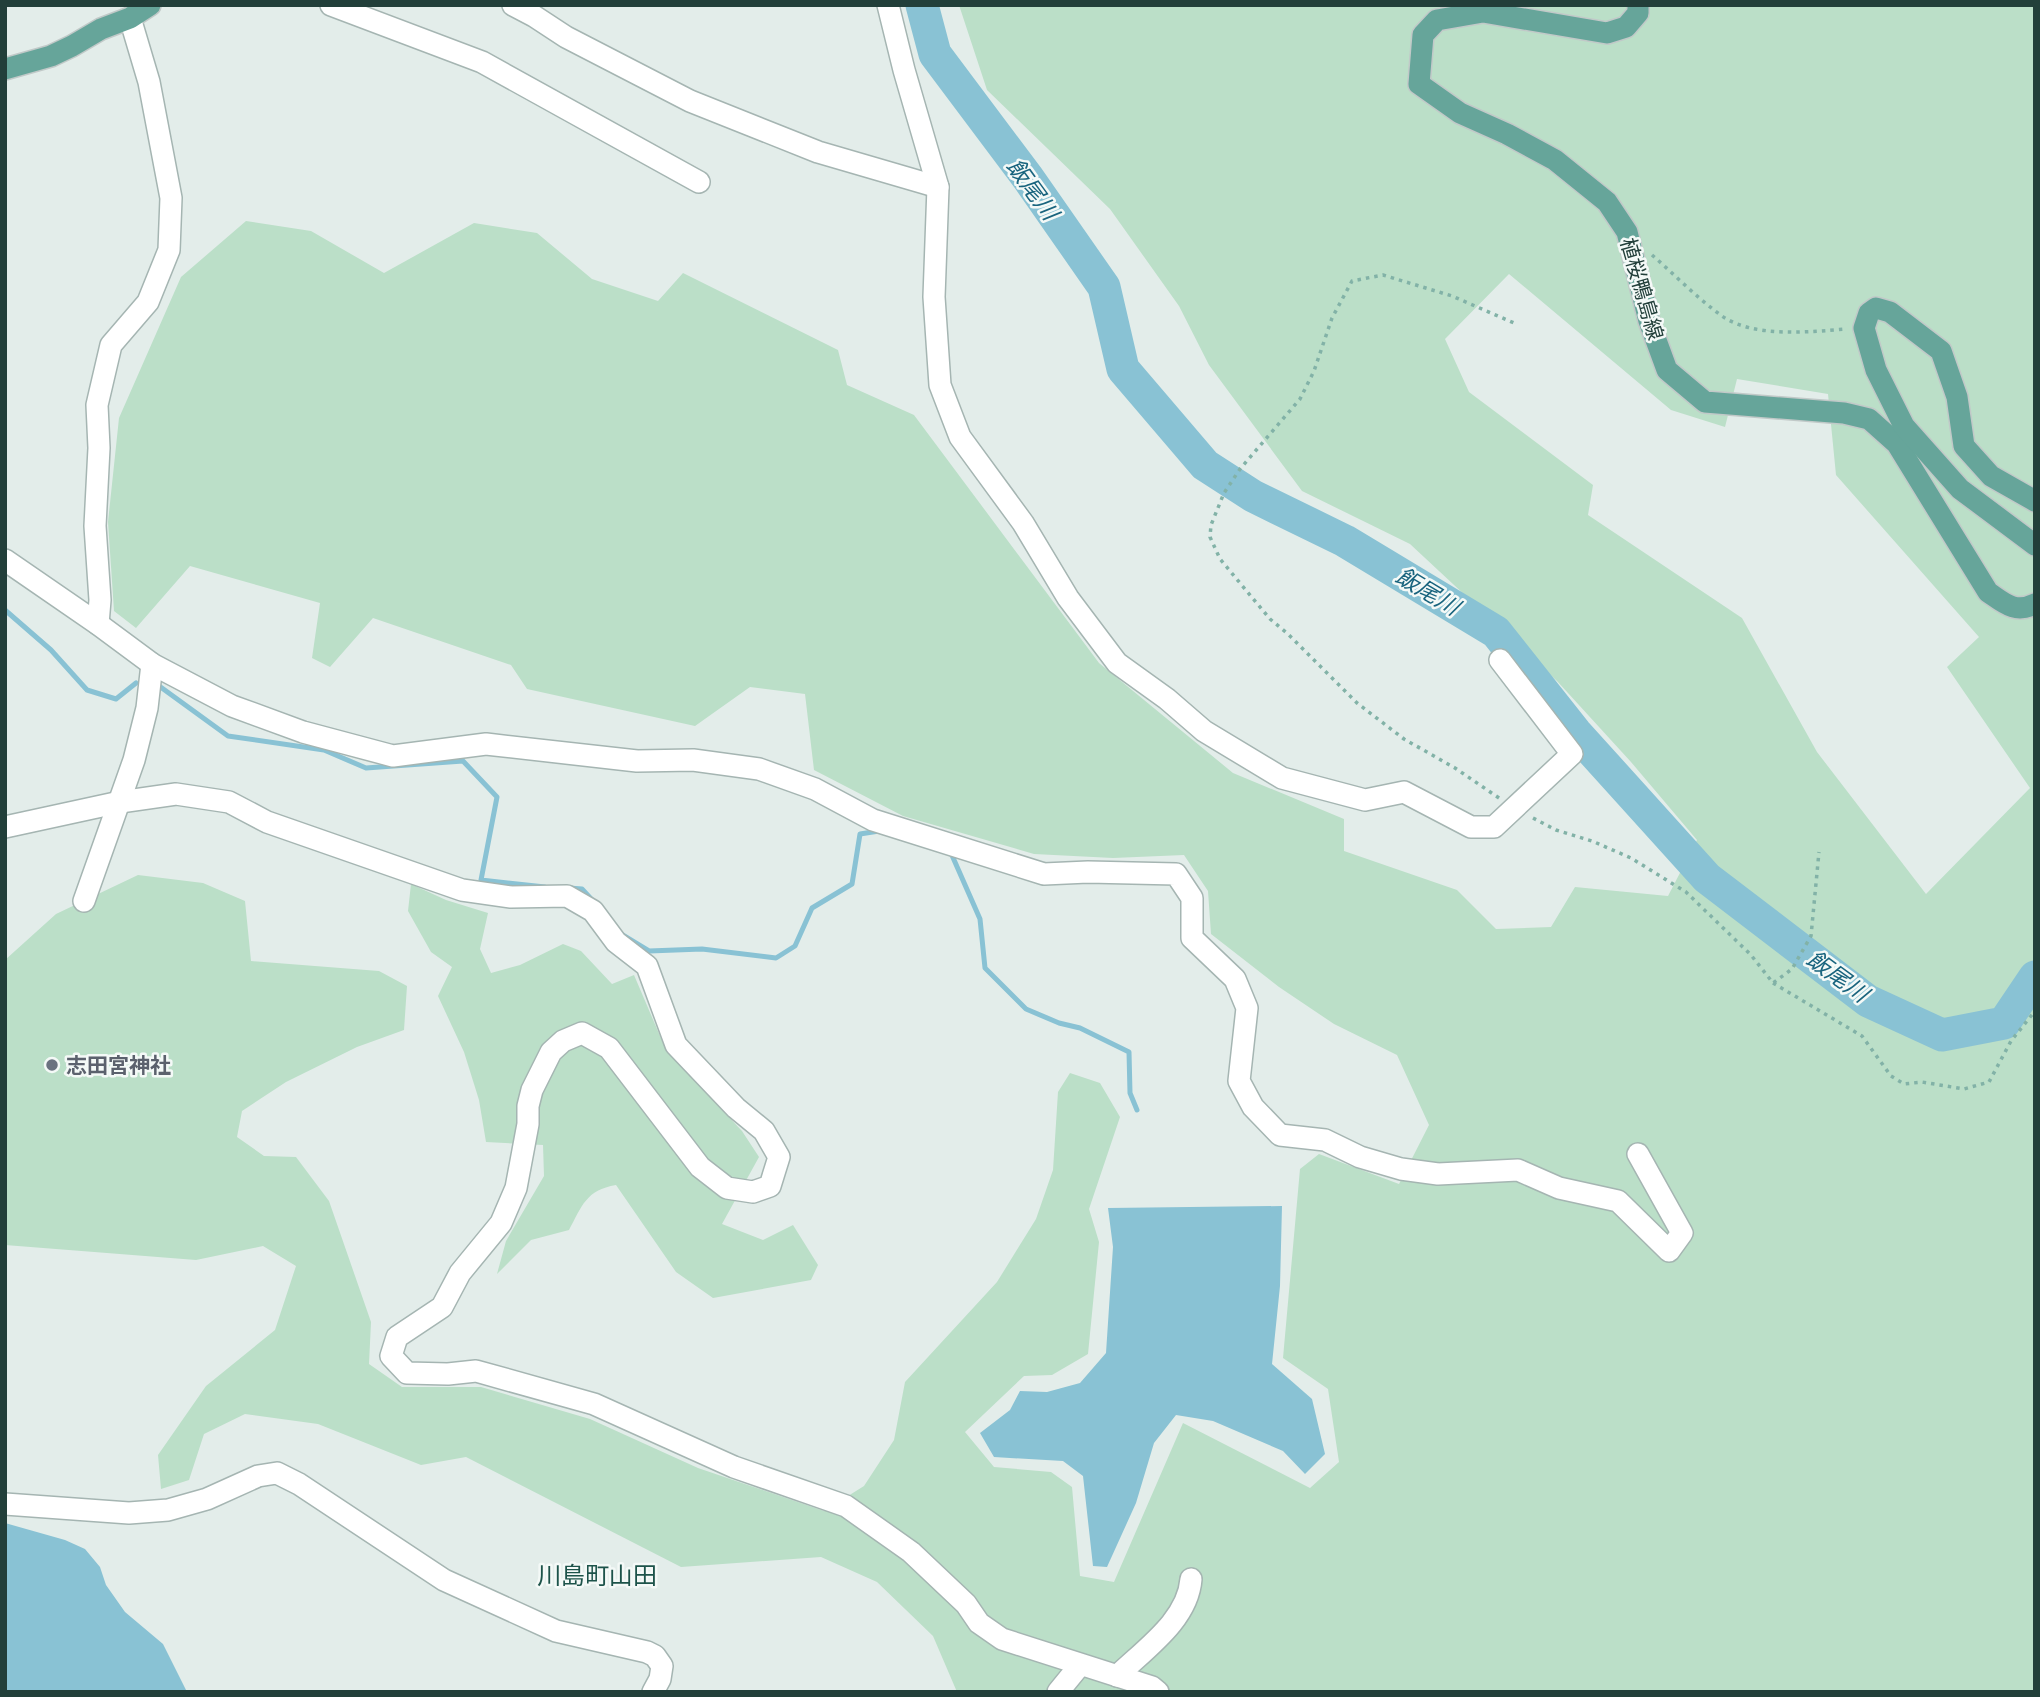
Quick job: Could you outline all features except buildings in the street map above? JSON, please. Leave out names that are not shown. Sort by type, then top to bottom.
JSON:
[{"type":"main road","points":[[5,69],[33,63],[72,47],[150,5]]},
{"type":"main road","name":"植桜鴨島線","points":[[1638,5],[1638,13],[1626,27],[1607,33],[1483,12],[1437,20],[1423,36],[1419,84],[1460,113],[1555,160],[1607,202],[1627,232],[1649,321],[1667,370],[1705,402],[1844,413],[1869,419],[1897,444],[1989,592],[2010,608],[2031,607],[2035,604]]},
{"type":"main road","points":[[2035,501],[1991,476],[1964,446],[1957,397],[1941,351],[1890,312],[1876,308],[1869,313],[1864,328],[1876,370],[1903,426],[1960,488],[2035,545]]},
{"type":"street","points":[[331,5],[482,62],[699,182]]},
{"type":"street","points":[[513,5],[566,37],[690,102],[818,152],[938,187]]},
{"type":"street","points":[[888,5],[938,187],[934,297],[940,385],[960,437],[1023,523],[1068,598],[1117,663],[1167,699],[1204,731],[1282,779],[1366,800],[1404,792],[1471,827],[1494,827],[1572,754],[1500,660]]},
{"type":"street","points":[[98,624],[100,600],[95,526],[99,448],[97,405],[111,345],[148,302],[169,250],[171,198],[149,82],[130,18]]},
{"type":"street","points":[[5,560],[152,664],[232,706],[303,732],[393,756],[486,744],[638,761],[693,760],[759,769],[815,789],[873,820],[1044,874],[1175,874],[1192,898],[1192,939],[1235,979],[1247,1008],[1239,1081],[1253,1107],[1280,1135],[1325,1139],[1360,1157],[1401,1169],[1438,1174],[1518,1170],[1559,1188],[1618,1201],[1669,1251],[1682,1233],[1637,1154]]},
{"type":"street","points":[[84,901],[134,760],[147,708],[152,664]]},
{"type":"street","points":[[5,827],[120,802],[176,794],[229,802],[267,822],[462,890],[512,897],[568,896],[593,911],[616,942],[647,966],[676,1045],[736,1108],[764,1131],[779,1157],[770,1186],[753,1192],[727,1188],[700,1167],[609,1048],[582,1033],[563,1041],[551,1052],[532,1090],[516,1188],[501,1223],[460,1273],[442,1307],[397,1337],[391,1356],[407,1373],[448,1374],[476,1371],[594,1405],[734,1467],[846,1506],[911,1552],[965,1604],[979,1623],[1002,1639],[1152,1687],[1158,1692]]},
{"type":"street","points":[[5,1504],[129,1513],[168,1510],[207,1499],[258,1476],[277,1474],[299,1484],[444,1580],[556,1631],[655,1656],[662,1667],[660,1679],[653,1692]]},
{"type":"street","points":[[1117,1676],[1177,1616],[1190,1593],[1191,1579]]},
{"type":"street","points":[[1058,1692],[1080,1665]]},
{"type":"path","points":[[1627,232],[1724,318],[1754,329],[1791,333],[1864,328]]},
{"type":"path","points":[[1514,323],[1452,296],[1383,275],[1352,281],[1332,318],[1314,371],[1300,399],[1224,493],[1211,525],[1210,537],[1220,559],[1270,620],[1288,634],[1357,703],[1404,739],[1455,768],[1513,808],[1556,830],[1592,841],[1631,858],[1686,892],[1751,955],[1773,983],[1862,1036],[1891,1076],[1904,1084],[1922,1082],[1964,1089],[1989,1082],[2011,1041],[2035,1011]]},
{"type":"path","points":[[1773,983],[1792,969],[1811,936],[1819,852]]},
{"type":"green space","points":[[959,5],[2035,5],[2035,1692],[957,1692],[933,1636],[877,1582],[821,1557],[681,1567],[466,1457],[421,1465],[318,1424],[245,1414],[204,1434],[189,1480],[161,1489],[158,1455],[206,1386],[275,1330],[296,1266],[263,1246],[196,1260],[5,1245],[5,960],[56,914],[138,875],[203,883],[245,901],[251,961],[379,971],[407,986],[404,1030],[357,1047],[286,1082],[242,1111],[237,1137],[264,1156],[296,1157],[329,1201],[371,1322],[369,1364],[402,1387],[481,1387],[590,1419],[698,1468],[824,1511],[864,1486],[894,1440],[905,1382],[997,1282],[1036,1219],[1053,1170],[1058,1092],[1070,1073],[1100,1083],[1120,1117],[1089,1209],[1099,1242],[1088,1354],[1052,1375],[1024,1376],[965,1432],[994,1467],[1051,1472],[1072,1487],[1080,1576],[1114,1582],[1183,1423],[1310,1488],[1339,1462],[1328,1389],[1283,1358],[1300,1169],[1319,1154],[1399,1184],[1429,1125],[1397,1055],[1334,1024],[1279,987],[1211,934],[1208,891],[1184,855],[1113,858],[1034,854],[903,816],[814,770],[805,694],[750,687],[695,726],[527,689],[511,665],[373,618],[330,667],[312,658],[320,603],[190,566],[136,628],[114,611],[108,522],[119,418],[181,277],[246,221],[311,231],[384,273],[474,223],[537,233],[592,279],[658,301],[683,273],[838,350],[847,385],[914,415],[1099,663],[1233,773],[1344,819],[1344,851],[1457,890],[1496,929],[1551,927],[1575,887],[1668,896],[1697,840],[1557,681],[1410,544],[1302,491],[1209,365],[1179,306],[1110,209],[987,90]],"holes":[[[1509,274],[1671,410],[1725,427],[1737,379],[1828,394],[1836,475],[1979,637],[1947,667],[2030,788],[1926,894],[1817,752],[1742,618],[1588,515],[1593,485],[1469,392],[1445,339]]]},
{"type":"green space","points":[[411,884],[446,900],[488,913],[480,949],[491,973],[520,965],[563,944],[581,951],[612,984],[634,975],[666,1050],[742,1131],[759,1157],[722,1224],[763,1240],[793,1225],[818,1265],[811,1280],[713,1298],[676,1272],[616,1185],[591,1195],[569,1230],[531,1240],[497,1274],[506,1241],[544,1176],[543,1145],[486,1142],[479,1100],[464,1052],[438,996],[452,967],[431,952],[408,911]]},
{"type":"water","points":[[1282,1206],[1280,1286],[1272,1364],[1312,1399],[1325,1454],[1305,1474],[1283,1451],[1213,1421],[1176,1415],[1154,1443],[1136,1503],[1107,1567],[1093,1566],[1083,1476],[1063,1461],[994,1457],[980,1433],[1010,1410],[1020,1391],[1047,1392],[1080,1383],[1106,1353],[1113,1247],[1108,1208]]},
{"type":"water","points":[[5,1523],[65,1540],[85,1549],[100,1567],[106,1585],[125,1612],[163,1644],[187,1692],[6,1692]]},
{"type":"waterway","name":"飯尾川","points":[[922,5],[935,54],[1028,178],[1104,287],[1123,369],[1205,465],[1253,496],[1345,541],[1496,632],[1576,733],[1707,878],[1868,1001],[1942,1035],[2004,1023],[2035,977]]},
{"type":"waterway","points":[[5,610],[51,650],[87,690],[116,699],[136,683]]},
{"type":"waterway","points":[[155,683],[228,736],[324,750],[366,768],[463,761],[497,797],[481,880],[545,887]]},
{"type":"waterway","points":[[621,934],[649,951],[702,949],[776,958],[795,946],[812,908],[852,884],[860,834],[879,831]]},
{"type":"waterway","points":[[948,852],[951,853],[980,919],[985,968],[1026,1009],[1059,1023],[1080,1028],[1129,1052],[1130,1093],[1137,1110]]},
{"type":"waterway","points":[[569,888],[582,889],[594,902]]},
{"type":"place","name":"志田宮神社","points":[[52,1065]]},
{"type":"district","name":"川島町山田","points":[[597,1575]]}]
